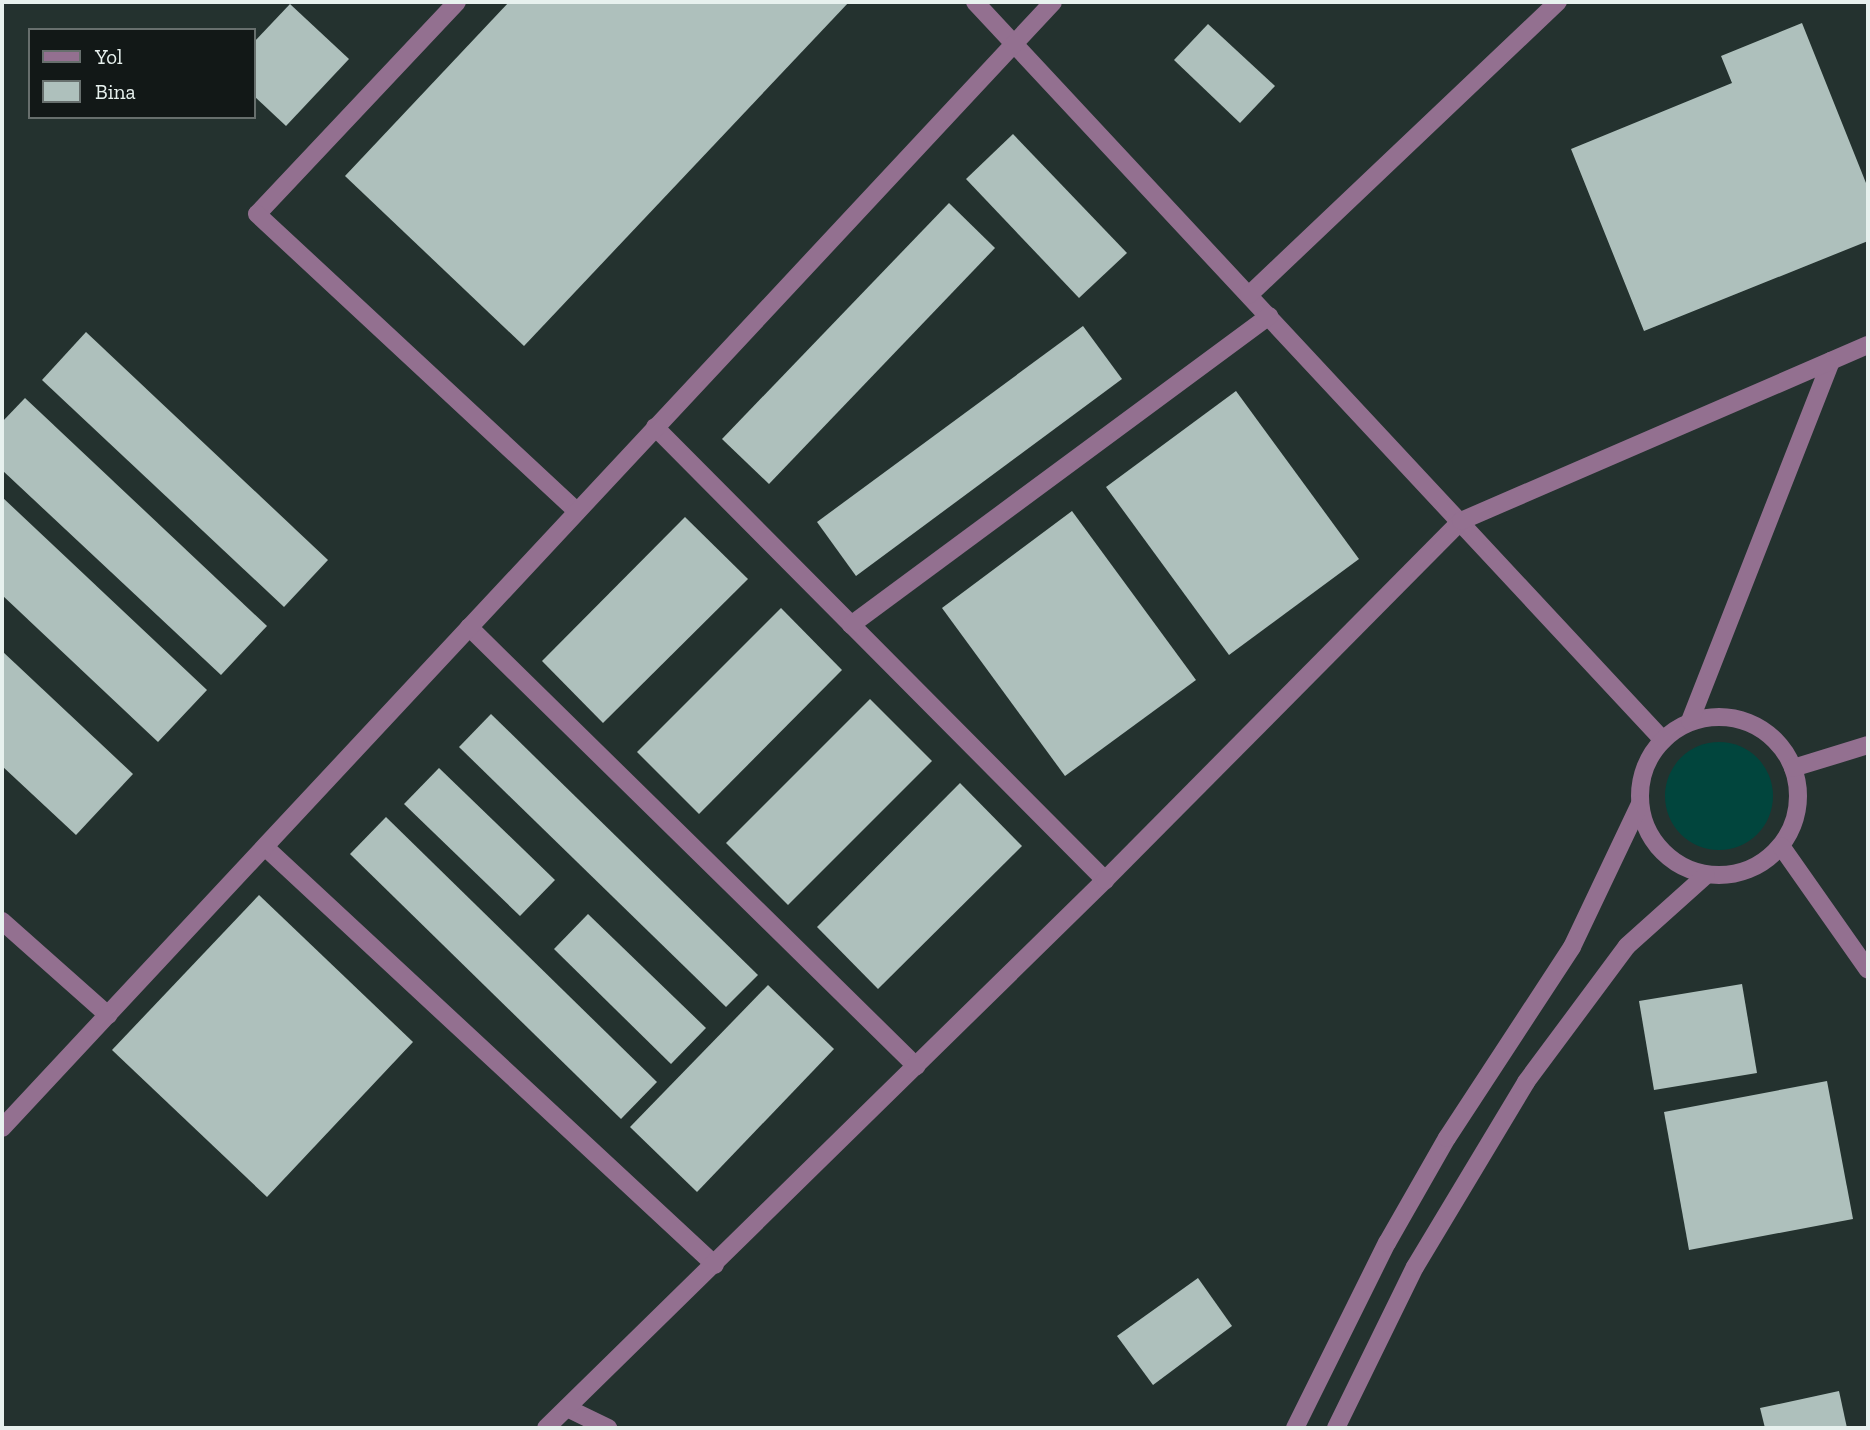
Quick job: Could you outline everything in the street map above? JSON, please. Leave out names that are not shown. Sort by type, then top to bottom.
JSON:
[{"type":"street","points":[[457,2],[257,214],[577,511]]},
{"type":"street","points":[[975,2],[1663,740]]},
{"type":"street","points":[[2,1128],[1053,2]]},
{"type":"street","points":[[1249,295],[1558,2]]},
{"type":"street","points":[[851,625],[1269,316]]},
{"type":"street","points":[[546,1428],[1105,880],[1461,521],[1868,345]]},
{"type":"street","points":[[1690,721],[1832,360]]},
{"type":"street","points":[[655,427],[1105,880]]},
{"type":"street","points":[[468,627],[916,1066]]},
{"type":"street","points":[[1295,1428],[1394,1231],[1447,1138],[1572,947],[1640,804],[1647,763],[1663,740],[1690,721],[1711,716],[1751,723],[1769,734],[1793,768],[1797,809],[1781,846],[1747,871],[1706,875],[1686,869],[1661,850],[1644,824],[1640,804]]},
{"type":"street","points":[[1793,768],[1868,745]]},
{"type":"street","points":[[265,846],[715,1265]]},
{"type":"street","points":[[1781,846],[1868,970]]},
{"type":"street","points":[[1336,1428],[1415,1267],[1526,1082],[1627,946],[1706,875]]},
{"type":"street","points":[[2,921],[108,1014]]},
{"type":"street","points":[[567,1408],[608,1428]]},
{"type":"green space","points":[[1719,742],[1740,746],[1757,758],[1769,775],[1773,796],[1769,817],[1757,834],[1740,846],[1719,850],[1698,846],[1681,834],[1669,817],[1665,796],[1669,775],[1681,758],[1698,746]]},
{"type":"building","points":[[509,2],[849,2],[524,346],[345,176]]},
{"type":"building","points":[[290,4],[349,59],[286,126],[256,98],[256,40]]},
{"type":"building","points":[[1802,23],[1868,188],[1868,241],[1644,331],[1571,149],[1732,83],[1721,56]]},
{"type":"building","points":[[1208,24],[1275,86],[1240,123],[1174,60]]},
{"type":"building","points":[[1013,134],[1127,253],[1079,298],[966,179]]},
{"type":"building","points":[[949,203],[995,248],[769,484],[722,439]]},
{"type":"building","points":[[1083,326],[1122,379],[856,576],[817,522]]},
{"type":"building","points":[[86,332],[328,560],[284,607],[42,380]]},
{"type":"building","points":[[1236,391],[1359,559],[1229,655],[1106,487]]},
{"type":"building","points":[[25,398],[267,626],[221,675],[2,470],[2,422]]},
{"type":"building","points":[[2,497],[207,690],[158,742],[2,595]]},
{"type":"building","points":[[1072,511],[1196,680],[1065,776],[942,608]]},
{"type":"building","points":[[685,517],[748,579],[603,723],[542,661]]},
{"type":"building","points":[[781,608],[842,670],[699,814],[637,752]]},
{"type":"building","points":[[2,651],[133,774],[76,835],[2,766]]},
{"type":"building","points":[[870,699],[932,761],[788,905],[726,843]]},
{"type":"building","points":[[491,714],[758,975],[726,1007],[459,747]]},
{"type":"building","points":[[439,768],[555,880],[520,916],[404,804]]},
{"type":"building","points":[[960,783],[1022,846],[878,989],[817,927]]},
{"type":"building","points":[[386,817],[657,1082],[621,1119],[350,854]]},
{"type":"building","points":[[259,895],[413,1042],[267,1197],[112,1050]]},
{"type":"building","points":[[588,914],[706,1028],[671,1064],[554,949]]},
{"type":"building","points":[[1742,984],[1757,1073],[1654,1090],[1639,1001]]},
{"type":"building","points":[[768,985],[834,1049],[697,1192],[630,1127]]},
{"type":"building","points":[[1827,1081],[1853,1219],[1689,1250],[1664,1112]]},
{"type":"building","points":[[1198,1278],[1232,1326],[1153,1385],[1117,1336]]},
{"type":"building","points":[[1839,1391],[1847,1428],[1765,1428],[1760,1408]]}]
